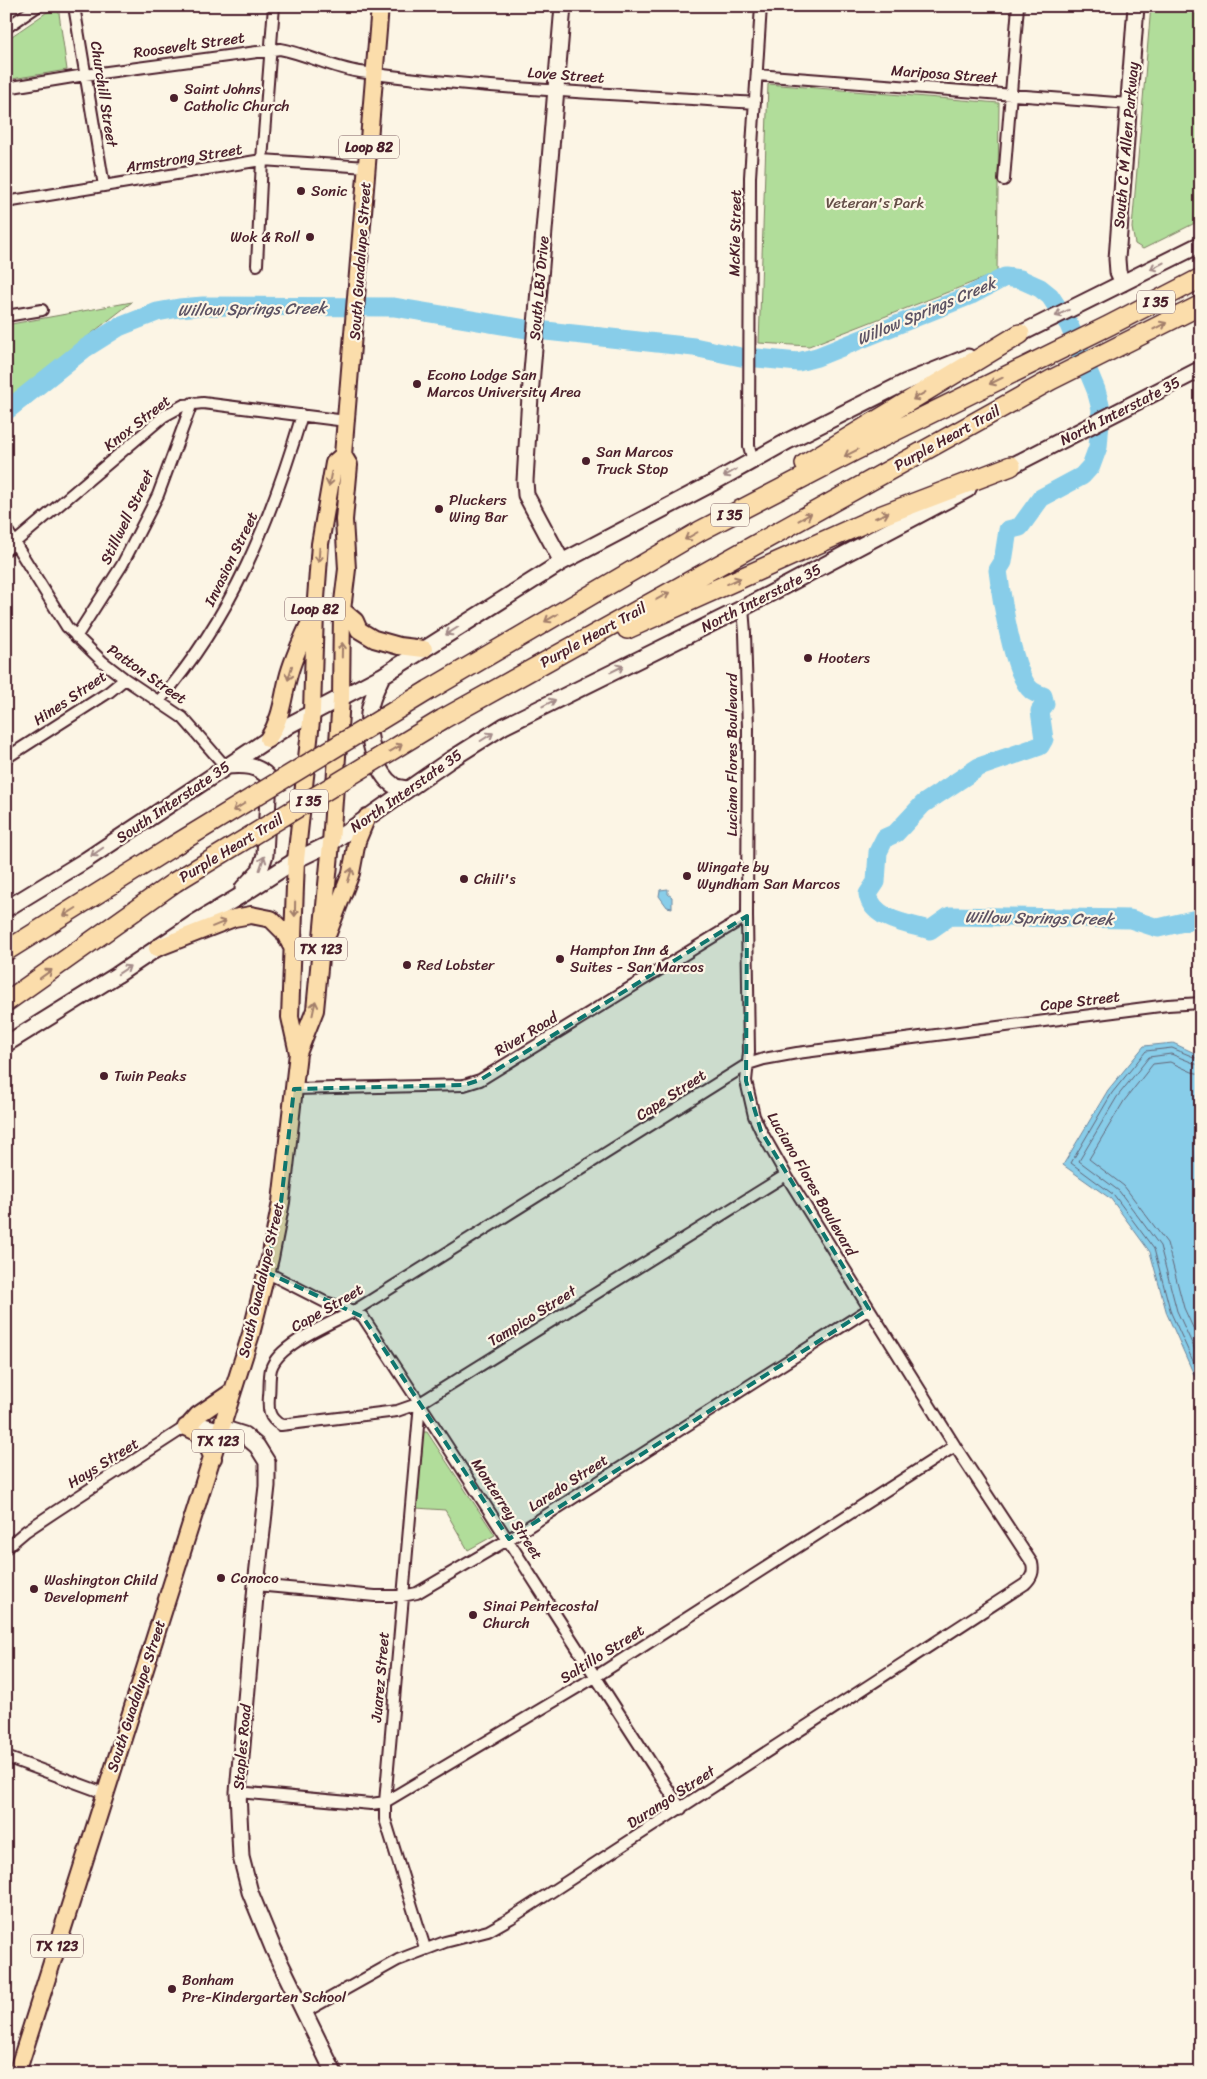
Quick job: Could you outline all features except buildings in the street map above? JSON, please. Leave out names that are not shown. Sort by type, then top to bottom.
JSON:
[{"type":"highway","name":"Purple Heart Trail","points":[[6,951],[170,848],[429,690],[713,524],[854,451],[1201,278]]},
{"type":"highway","name":"Purple Heart Trail","points":[[6,1002],[175,882],[443,719],[1051,380],[1201,305]]},
{"type":"highway","points":[[713,524],[811,459],[1022,333]]},
{"type":"highway","points":[[514,680],[880,516],[1019,462]]},
{"type":"main road","name":"South Guadalupe Street","points":[[17,2073],[104,1793],[251,1334],[281,1202],[298,1053],[315,1010],[331,843],[341,699],[342,610],[347,569],[344,520],[348,465],[343,455],[380,6]]},
{"type":"main road","name":"South LBJ Drive","points":[[562,6],[528,414],[525,481],[526,495],[562,562]]},
{"type":"main road","name":"South C M Allen Parkway","points":[[1123,283],[1118,272],[1117,259],[1136,6]]},
{"type":"main road","points":[[341,699],[382,676],[562,562],[753,460],[906,382],[943,368],[1022,333],[1100,296],[1201,244]]},
{"type":"main road","name":"North Interstate 35","points":[[331,843],[408,789],[504,726],[743,608],[1019,462],[1201,370]]},
{"type":"main road","name":"South Guadalupe Street","points":[[298,1053],[290,1017],[296,860],[312,712],[315,612],[320,544],[334,464],[343,455]]},
{"type":"main road","points":[[342,610],[354,621],[359,630],[374,639],[399,646],[424,648]]},
{"type":"main road","points":[[268,739],[280,716],[288,676],[297,648],[315,612]]},
{"type":"main road","points":[[382,676],[373,697],[369,713],[371,749],[384,776],[394,786],[408,789]]},
{"type":"main road","name":"South Interstate 35","points":[[6,909],[86,860],[268,739],[312,712],[341,699]]},
{"type":"main road","points":[[225,766],[243,765],[254,767],[263,771],[269,778],[265,855],[260,870],[232,901]]},
{"type":"main road","points":[[320,954],[351,873],[358,840],[367,818]]},
{"type":"main road","points":[[6,1044],[296,860],[331,843]]},
{"type":"main road","points":[[157,948],[234,918],[251,915],[271,919],[284,932],[294,950]]},
{"type":"main road","points":[[212,1458],[203,1438],[188,1426],[198,1415],[233,1391]]},
{"type":"main road","name":"Staples Road","points":[[222,1428],[244,1435],[257,1446],[267,1462],[267,1486],[256,1585],[238,1792],[240,1857],[250,1892],[304,2012],[334,2073]]},
{"type":"street","points":[[6,28],[38,6]]},
{"type":"street","name":"Churchill Street","points":[[74,6],[104,186]]},
{"type":"street","points":[[257,265],[262,160],[274,6]]},
{"type":"street","name":"McKie Street","points":[[753,460],[749,446],[750,177],[761,6]]},
{"type":"street","points":[[1004,180],[1018,6]]},
{"type":"street","name":"Roosevelt Street","points":[[6,88],[271,49],[296,52],[338,67],[374,73]]},
{"type":"street","name":"Love Street","points":[[374,73],[464,83],[755,103]]},
{"type":"street","name":"Mariposa Street","points":[[757,75],[1012,93],[1129,104]]},
{"type":"street","name":"Armstrong Street","points":[[6,202],[262,160],[367,167]]},
{"type":"street","points":[[6,316],[42,310]]},
{"type":"street","name":"Knox Street","points":[[6,550],[164,416],[178,408],[192,403],[218,404],[346,421]]},
{"type":"street","name":"Stillwell Street","points":[[76,637],[122,564],[158,495],[192,403]]},
{"type":"street","name":"Invasion Street","points":[[159,701],[185,671],[200,649],[232,595],[257,545],[274,502],[302,415]]},
{"type":"street","name":"Patton Street","points":[[6,529],[67,627],[76,637],[124,680],[183,718],[225,766]]},
{"type":"street","name":"Luciano Flores Boulevard","points":[[743,608],[748,728],[748,1064],[746,1081],[754,1116],[786,1175],[955,1446],[1032,1562],[1034,1571]]},
{"type":"street","name":"Hines Street","points":[[7,756],[109,692],[124,680]]},
{"type":"street","name":"River Road","points":[[294,1089],[464,1085],[480,1080],[747,916]]},
{"type":"street","name":"Cape Street","points":[[273,1421],[268,1411],[271,1369],[278,1356],[289,1347],[354,1311],[748,1064],[764,1058],[796,1053],[1168,1005],[1201,1003]]},
{"type":"street","name":"Tampico Street","points":[[273,1421],[281,1425],[291,1424],[397,1411],[420,1404],[786,1175]]},
{"type":"street","name":"Monterrey Street","points":[[266,1272],[326,1302],[354,1311],[364,1317],[509,1539],[595,1677],[681,1809]]},
{"type":"street","name":"Laredo Street","points":[[256,1585],[375,1596],[402,1596],[417,1593],[509,1539],[869,1309]]},
{"type":"street","name":"Juarez Street","points":[[420,1404],[402,1596],[385,1819],[425,1948]]},
{"type":"street","points":[[188,1426],[202,1423],[222,1428]]},
{"type":"street","name":"Hays Street","points":[[6,1548],[26,1531],[65,1504],[188,1426]]},
{"type":"street","name":"Saltillo Street","points":[[238,1792],[371,1804],[385,1802],[595,1677],[955,1446]]},
{"type":"street","name":"Durango Street","points":[[304,2012],[398,1960],[425,1948],[488,1931],[681,1809],[1025,1584],[1034,1571]]},
{"type":"street","points":[[6,1757],[104,1793]]},
{"type":"highlighted area","points":[[747,916],[746,1081],[761,1131],[869,1309],[509,1539],[363,1317],[266,1272],[281,1202],[294,1089],[464,1085],[480,1080]]},
{"type":"green space","points":[[58,6],[67,70],[6,80],[6,40]]},
{"type":"green space","points":[[1151,6],[1201,6],[1201,220],[1143,249],[1135,244],[1132,228]]},
{"type":"green space","name":"Veteran's Park","points":[[768,84],[999,103],[997,273],[809,346],[759,343]]},
{"type":"green space","points":[[132,302],[6,400],[6,325]]},
{"type":"green space","points":[[422,1432],[427,1432],[495,1535],[468,1550],[445,1510],[416,1508]]},
{"type":"water","points":[[668,889],[668,894],[672,897],[672,908],[667,907],[659,896],[660,890]]},
{"type":"water","points":[[1173,1043],[1201,1056],[1201,1379],[1195,1377],[1167,1314],[1150,1252],[1111,1199],[1063,1165],[1108,1090],[1144,1046]]},
{"type":"waterway","name":"Willow Springs Creek","points":[[757,358],[798,362],[817,357],[971,295],[1005,277],[1020,279],[1040,288],[1050,296],[1069,325],[1096,390],[1101,409],[1098,447],[1091,466],[1082,476],[1041,498],[1020,527],[1008,530],[1003,562],[998,570],[1009,634],[1019,669],[1025,683],[1032,691],[1043,696],[1045,704],[1040,711],[1044,739],[1040,746],[979,767],[923,804],[896,833],[885,838],[878,852],[876,882],[868,894],[876,910],[884,915],[902,923],[930,930],[950,916],[1130,919],[1158,928],[1201,918]]},
{"type":"waterway","name":"Willow Springs Creek","points":[[6,411],[84,349],[119,327],[157,312],[179,308],[203,306],[394,307],[526,329]]},
{"type":"waterway","name":"Willow Springs Creek","points":[[546,331],[694,347],[741,357]]},
{"type":"place","name":"Saint Johns Catholic Church","points":[[174,98]]},
{"type":"place","name":"Sonic","points":[[301,191]]},
{"type":"place","name":"Wok & Roll","points":[[310,237]]},
{"type":"place","name":"Econo Lodge San Marcos University Area","points":[[417,384]]},
{"type":"place","name":"San Marcos Truck Stop","points":[[586,461]]},
{"type":"place","name":"Pluckers Wing Bar","points":[[439,509]]},
{"type":"place","name":"Hooters","points":[[808,658]]},
{"type":"place","name":"Wingate by Wyndham San Marcos","points":[[687,876]]},
{"type":"place","name":"Chili's","points":[[464,879]]},
{"type":"place","name":"Hampton Inn & Suites - San Marcos","points":[[560,959]]},
{"type":"place","name":"Red Lobster","points":[[407,965]]},
{"type":"place","name":"Twin Peaks","points":[[104,1076]]},
{"type":"place","name":"Conoco","points":[[221,1578]]},
{"type":"place","name":"Washington Child Development","points":[[34,1589]]},
{"type":"place","name":"Sinai Pentecostal Church","points":[[473,1615]]},
{"type":"place","name":"Bonham Pre-Kindergarten School","points":[[172,1989]]}]
